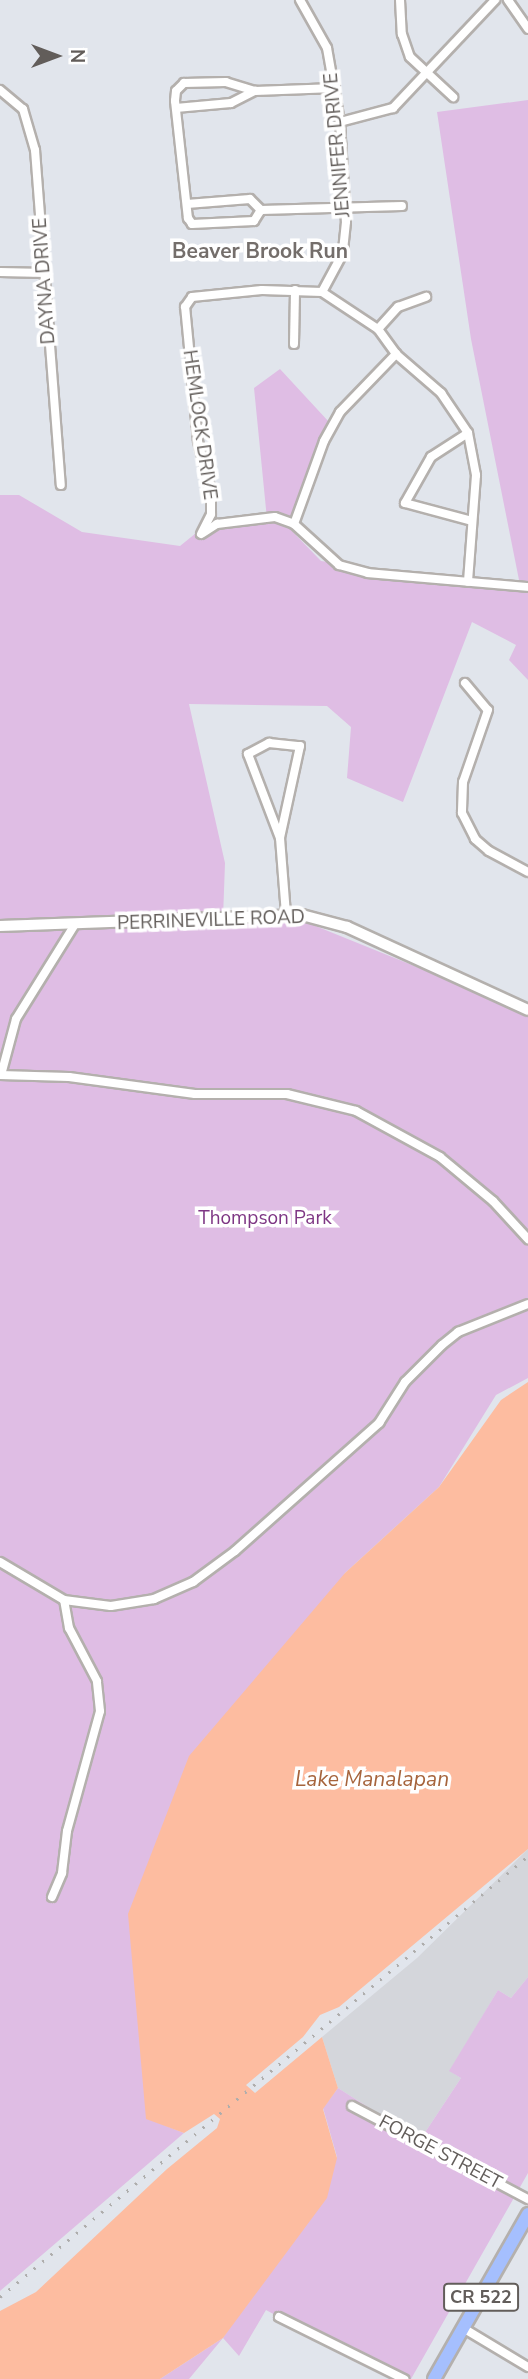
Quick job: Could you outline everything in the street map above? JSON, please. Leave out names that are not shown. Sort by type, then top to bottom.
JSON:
[{"type":"main road","name":"CR 522","points":[[434,2379],[528,2214]]},
{"type":"street","name":"JENNIFER DRIVE","points":[[301,0],[327,48],[340,122],[345,206],[343,253],[322,292]]},
{"type":"street","points":[[400,0],[401,34],[411,57],[426,75],[453,97]]},
{"type":"street","points":[[340,122],[393,108],[495,0]]},
{"type":"street","points":[[508,0],[528,29]]},
{"type":"street","points":[[261,210],[254,221],[192,224],[187,204],[176,91],[184,83],[226,82],[255,91],[335,88]]},
{"type":"street","name":"DAYNA DRIVE","points":[[0,90],[23,109],[35,150],[61,485]]},
{"type":"street","points":[[176,108],[231,103],[255,91]]},
{"type":"street","points":[[187,204],[250,200],[261,210],[401,206]]},
{"type":"street","points":[[0,272],[44,274]]},
{"type":"street","points":[[293,344],[295,290]]},
{"type":"street","name":"HEMLOCK DRIVE","points":[[293,524],[275,517],[226,522],[201,534],[211,514],[211,492],[198,440],[185,307],[192,297],[295,290],[322,292],[378,329],[396,354],[441,393],[468,433],[476,475],[468,582]]},
{"type":"street","points":[[378,329],[398,307],[426,297]]},
{"type":"street","points":[[396,354],[340,412],[324,441],[293,524],[338,565],[368,573],[528,587]]},
{"type":"street","points":[[468,433],[431,457],[405,503],[472,521]]},
{"type":"street","points":[[465,683],[488,710],[463,782],[461,813],[475,839],[489,851],[528,872]]},
{"type":"street","points":[[280,838],[300,746],[269,743],[248,754],[280,838],[286,914]]},
{"type":"street","name":"PERRINEVILLE ROAD","points":[[0,926],[74,926],[286,914],[347,928],[528,1010]]},
{"type":"street","points":[[74,926],[16,1019],[1,1075],[69,1077],[195,1094],[287,1094],[356,1111],[450,1165],[493,1201],[528,1239]]},
{"type":"street","points":[[0,1562],[64,1600],[111,1606],[154,1599],[193,1582],[236,1551],[379,1423],[405,1382],[442,1345],[458,1332],[528,1304]]},
{"type":"street","points":[[52,1896],[62,1873],[67,1831],[100,1711],[97,1681],[69,1628],[64,1600]]},
{"type":"street","name":"FORGE STREET","points":[[352,2106],[528,2199]]},
{"type":"street","points":[[279,2317],[404,2379]]},
{"type":"street","points":[[463,2328],[528,2367]]},
{"type":"shaded area","points":[[528,1849],[528,1977],[511,1998],[498,1990],[450,2071],[461,2078],[420,2140],[338,2088],[322,2037],[417,1958]]},
{"type":"green space","name":"Thompson Park","points":[[528,100],[528,680],[509,660],[516,645],[472,622],[403,802],[347,778],[351,727],[327,706],[189,704],[225,863],[223,918],[286,914],[528,1012],[528,1378],[496,1395],[439,1487],[345,1573],[146,2118],[184,2133],[0,2291],[0,495],[19,495],[82,532],[180,546],[206,525],[267,519],[254,388],[280,369],[329,422],[288,527],[321,561],[521,590],[471,339],[437,112]]},
{"type":"green space","points":[[528,1977],[528,2173],[411,2379],[393,2379],[266,2310],[239,2356],[223,2338],[337,2157],[323,2108],[338,2088],[420,2140],[461,2078],[449,2071],[498,1990],[511,1998]]},
{"type":"green space","points":[[223,2338],[189,2379],[160,2379]]},
{"type":"water","name":"Lake Manalapan","points":[[528,1382],[528,1849],[339,2007],[320,2015],[303,2037],[246,2085],[255,2093],[322,2037],[338,2088],[323,2109],[337,2158],[327,2198],[223,2338],[160,2379],[0,2379],[0,2311],[36,2292],[167,2169],[217,2128],[220,2119],[214,2114],[184,2133],[146,2119],[128,1914],[189,1756],[345,1573],[439,1487],[501,1400]]},
{"type":"railway","points":[[0,2297],[528,1856]]},
{"type":"district","name":"Beaver Brook Run","points":[[260,251]]}]
